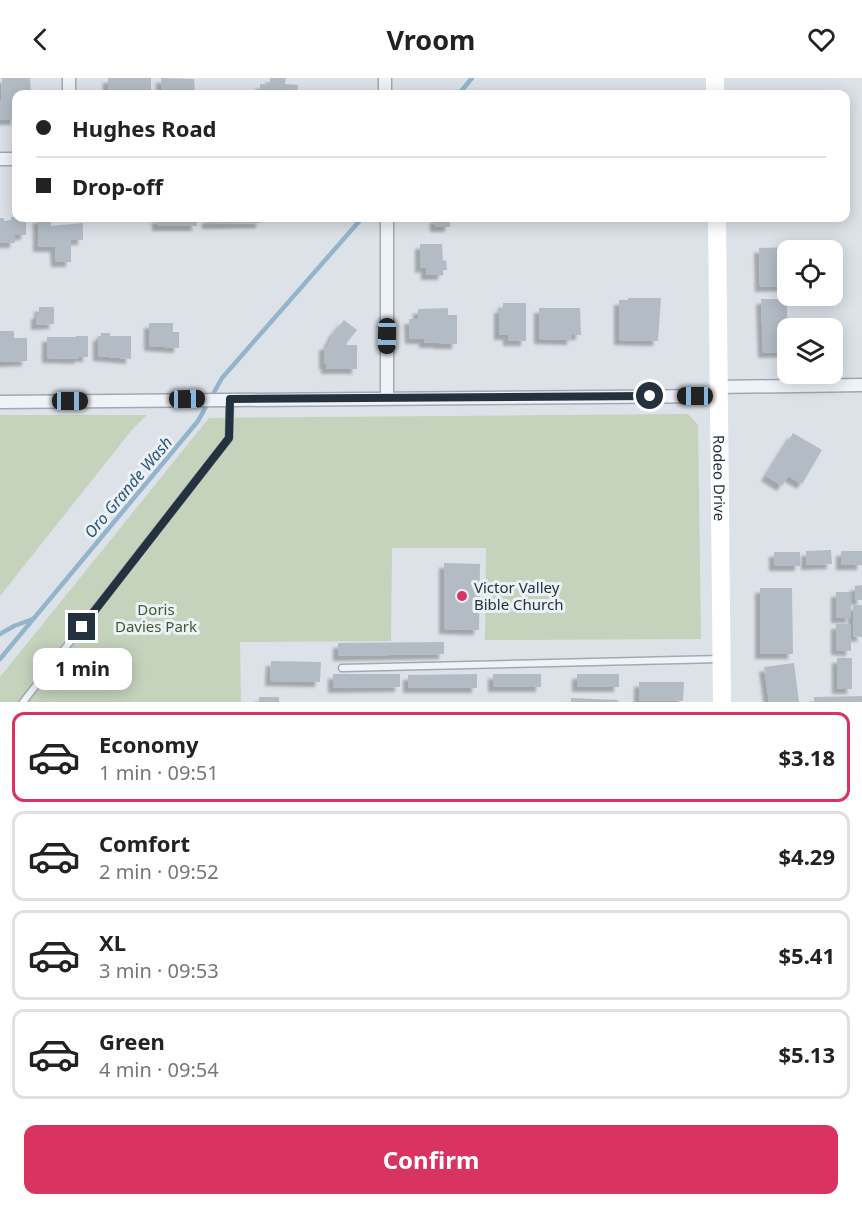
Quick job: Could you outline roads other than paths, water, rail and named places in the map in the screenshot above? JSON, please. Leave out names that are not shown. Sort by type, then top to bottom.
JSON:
[{"type":"street","points":[[387,222],[387,398]]},
{"type":"street","name":"Rodeo Drive","points":[[717,222],[722,702]]},
{"type":"street","points":[[0,402],[387,398],[718,391],[862,385]]},
{"type":"lane","points":[[23,702],[229,438],[230,399]]},
{"type":"lane","points":[[342,668],[722,659]]},
{"type":"waterway","name":"Oro Grande Wash","points":[[462,90],[472,78]]},
{"type":"waterway","name":"Oro Grande Wash","points":[[0,659],[198,421],[222,378],[358,222]]},
{"type":"waterway","points":[[0,634],[33,619]]},
{"type":"place","name":"Victor Valley Bible Church","points":[[462,596]]},
{"type":"park label","name":"Doris Davies Park","points":[[156,618]]}]
